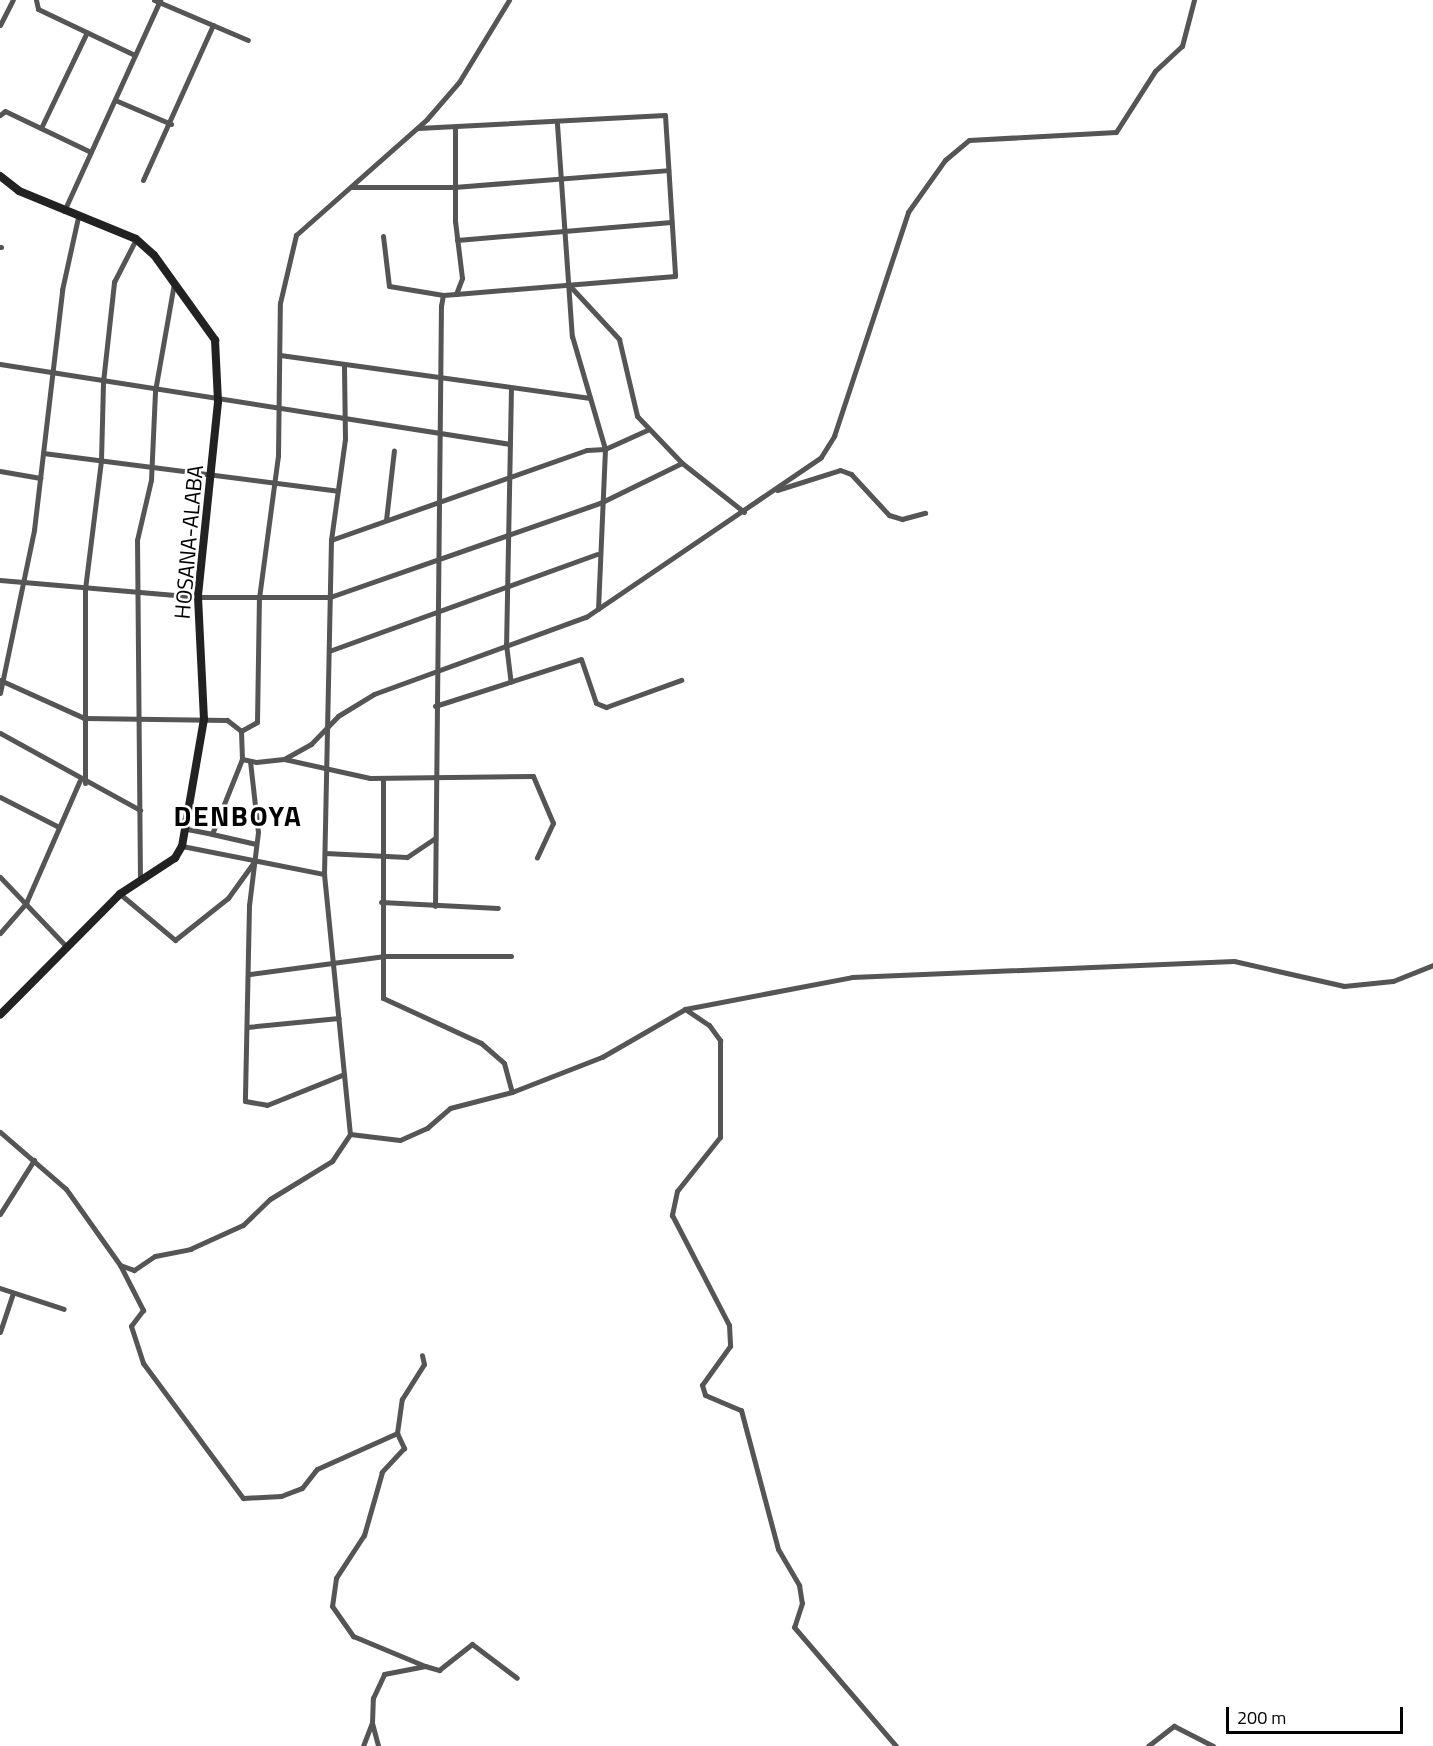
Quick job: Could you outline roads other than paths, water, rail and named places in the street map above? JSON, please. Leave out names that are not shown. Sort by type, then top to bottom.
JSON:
[{"type":"main road","name":"HOSANA-ALABA","points":[[0,176],[64,211],[136,239],[174,280],[215,340],[218,402],[213,475],[198,597],[204,719],[187,829],[182,846],[175,858],[120,894],[3,1005],[0,1015]]},
{"type":"street","points":[[0,25],[13,0]]},
{"type":"street","points":[[36,0],[38,9],[135,55]]},
{"type":"street","points":[[240,731],[257,722],[259,598],[275,483],[279,409],[280,303],[296,236],[418,128],[459,82],[509,0]]},
{"type":"street","points":[[284,759],[374,694],[598,609],[744,512],[821,457],[834,436],[908,212],[945,160],[969,140],[1116,132],[1155,71],[1182,46],[1194,0]]},
{"type":"street","points":[[64,211],[158,1],[248,40]]},
{"type":"street","points":[[143,180],[171,124],[213,25]]},
{"type":"street","points":[[41,128],[87,32]]},
{"type":"street","points":[[114,100],[171,124]]},
{"type":"street","points":[[0,115],[5,111],[91,152]]},
{"type":"street","points":[[383,236],[389,286],[443,295],[675,276],[665,115],[557,124],[455,129],[418,128]]},
{"type":"street","points":[[557,124],[572,336],[605,449],[597,554],[598,609]]},
{"type":"street","points":[[455,129],[454,187],[462,278],[456,294]]},
{"type":"street","points":[[351,187],[454,187],[561,175],[668,170]]},
{"type":"street","points":[[0,693],[40,478],[51,372],[78,217]]},
{"type":"street","points":[[457,240],[565,233],[671,222]]},
{"type":"street","points":[[0,933],[26,903],[59,827],[83,782],[85,589],[101,460],[103,382],[114,282],[136,239]]},
{"type":"street","points":[[140,881],[137,540],[152,467],[155,391],[174,280]]},
{"type":"street","points":[[569,285],[619,339],[637,416],[682,463],[744,512]]},
{"type":"street","points":[[435,906],[435,706],[443,295]]},
{"type":"street","points":[[280,355],[590,398]]},
{"type":"street","points":[[0,364],[218,402],[345,418],[510,444]]},
{"type":"street","points":[[120,1265],[134,1270],[155,1256],[231,1233],[270,1199],[332,1161],[350,1134],[342,1076],[339,1018],[324,874],[331,540],[345,418],[344,364]]},
{"type":"street","points":[[511,388],[506,644],[511,682]]},
{"type":"street","points":[[331,540],[509,476],[605,449],[649,429]]},
{"type":"street","points":[[386,520],[394,450]]},
{"type":"street","points":[[43,453],[338,491]]},
{"type":"street","points":[[0,580],[21,584],[198,597],[330,597],[437,562],[600,503],[682,463]]},
{"type":"street","points":[[775,490],[840,470],[851,474],[889,515],[902,519],[925,513]]},
{"type":"street","points":[[0,471],[40,478]]},
{"type":"street","points":[[329,651],[597,554]]},
{"type":"street","points":[[435,706],[581,659],[596,704],[606,707],[681,680]]},
{"type":"street","points":[[2,682],[84,718],[138,721],[227,720],[240,731],[242,759],[212,834]]},
{"type":"street","points":[[0,733],[83,782],[140,810]]},
{"type":"street","points":[[242,759],[250,761],[284,759],[383,778],[435,780],[533,776],[553,823],[537,858]]},
{"type":"street","points":[[250,761],[256,844],[245,1101],[253,1107],[342,1076]]},
{"type":"street","points":[[383,778],[381,902],[383,998],[482,1043],[504,1063],[512,1092]]},
{"type":"street","points":[[0,797],[59,827]]},
{"type":"street","points":[[187,829],[256,844]]},
{"type":"street","points":[[325,853],[382,859],[406,857],[435,838]]},
{"type":"street","points":[[182,846],[324,874]]},
{"type":"street","points":[[120,894],[175,940],[228,898],[255,860]]},
{"type":"street","points":[[0,877],[66,946]]},
{"type":"street","points":[[381,902],[498,908]]},
{"type":"street","points":[[250,974],[334,966],[381,957],[511,956]]},
{"type":"street","points":[[350,1134],[400,1140],[427,1128],[450,1108],[512,1092],[602,1057],[685,1009],[852,977],[1223,960],[1344,986],[1393,981],[1433,965]]},
{"type":"street","points":[[685,1009],[720,1040],[717,1068],[724,1089],[720,1137],[677,1191],[672,1215],[729,1325],[730,1346],[702,1385],[705,1395],[741,1410],[778,1549],[799,1585],[802,1604],[794,1627],[897,1746]]},
{"type":"street","points":[[247,1027],[339,1018]]},
{"type":"street","points":[[0,1132],[66,1189],[120,1265],[143,1310],[131,1326],[143,1363],[243,1498],[281,1496],[302,1488],[317,1469],[397,1433]]},
{"type":"street","points":[[0,1214],[34,1160]]},
{"type":"street","points":[[0,1288],[64,1309]]},
{"type":"street","points":[[0,1332],[13,1293]]},
{"type":"street","points":[[422,1355],[424,1364],[402,1399],[397,1433],[404,1448],[382,1472],[364,1535],[336,1578],[332,1606],[353,1636],[425,1666],[439,1670],[471,1644],[517,1678]]},
{"type":"street","points":[[378,1746],[372,1723],[373,1698],[384,1674],[425,1666]]},
{"type":"street","points":[[363,1746],[372,1723]]},
{"type":"street","points":[[1148,1746],[1174,1726],[1214,1746]]},
{"type":"district","name":"DENBOYA","points":[[238,816]]}]
